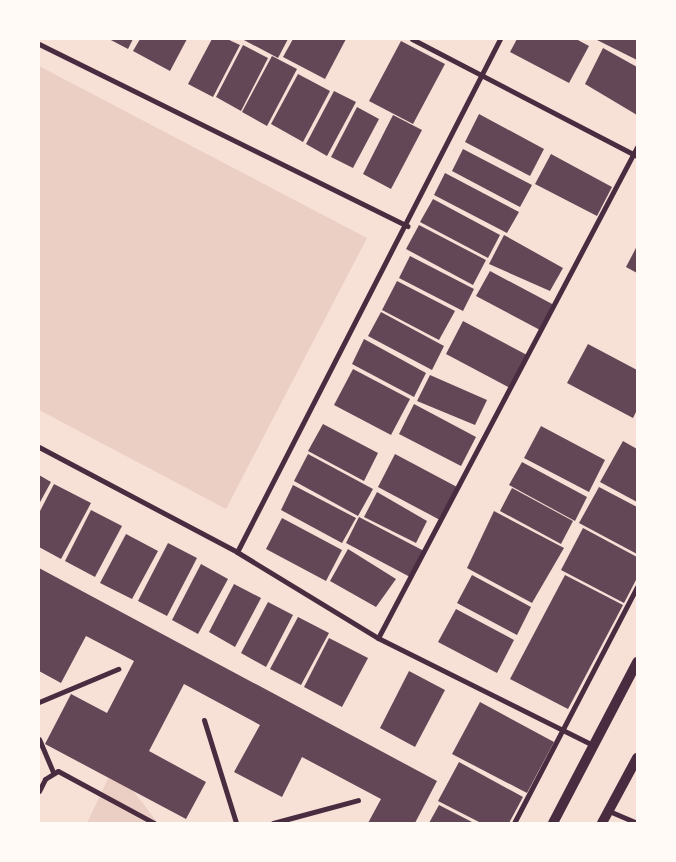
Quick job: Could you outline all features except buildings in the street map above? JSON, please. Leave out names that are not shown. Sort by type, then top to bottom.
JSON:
[{"type":"main road","points":[[553,823],[637,662]]},
{"type":"main road","points":[[602,823],[637,758]]},
{"type":"street","points":[[412,39],[635,155]]},
{"type":"street","points":[[237,552],[407,226],[480,75],[500,39]]},
{"type":"street","points":[[39,44],[407,226]]},
{"type":"street","points":[[378,638],[635,155],[637,147]]},
{"type":"street","points":[[39,447],[237,552],[378,638],[593,745]]},
{"type":"street","points":[[514,823],[637,587]]},
{"type":"street","points":[[39,702],[118,669]]},
{"type":"street","points":[[204,720],[236,823]]},
{"type":"street","points":[[39,739],[53,772]]},
{"type":"street","points":[[39,790],[53,772]]},
{"type":"street","points":[[53,772],[64,773],[154,823]]},
{"type":"street","points":[[273,823],[358,800]]},
{"type":"street","points":[[609,810],[637,823]]},
{"type":"shaded area","points":[[39,66],[367,238],[226,509],[39,410]]},
{"type":"shaded area","points":[[114,766],[158,823],[87,823]]}]
